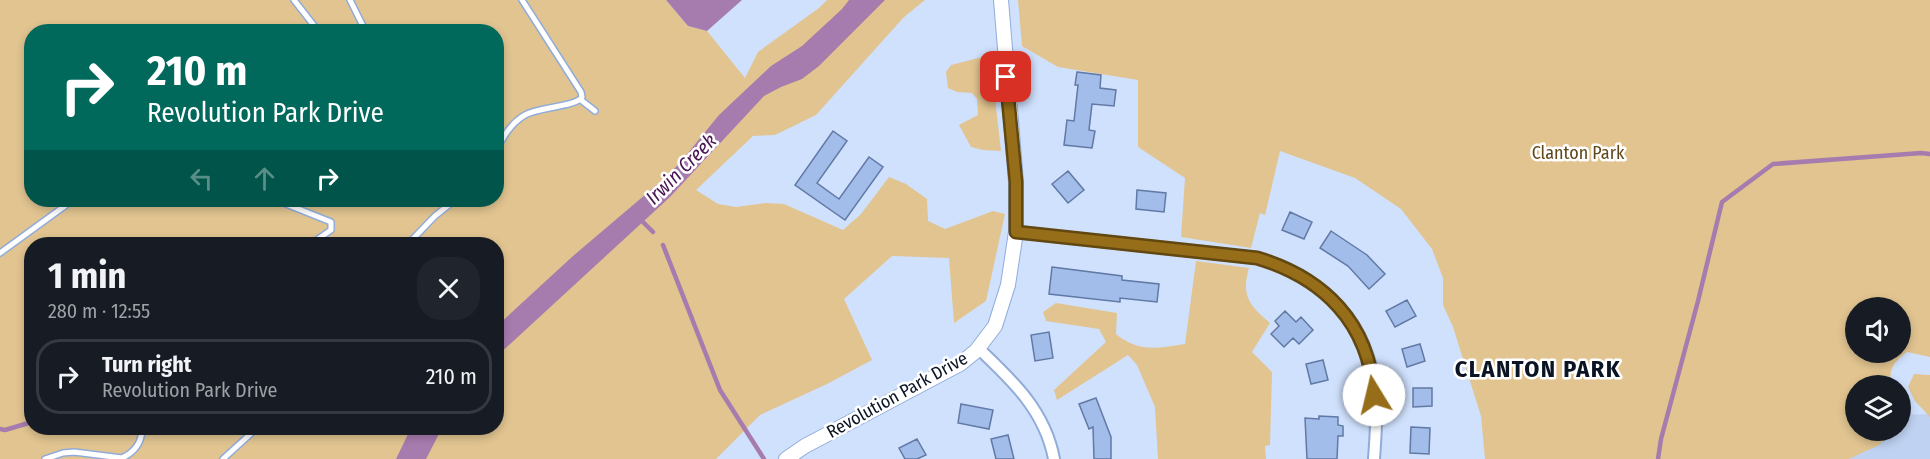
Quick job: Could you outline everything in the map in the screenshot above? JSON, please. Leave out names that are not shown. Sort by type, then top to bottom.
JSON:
[{"type":"street","name":"Revolution Park Drive","points":[[786,459],[805,446],[960,364],[990,335],[1001,312],[1008,285],[1016,232],[1016,182],[1001,0]]},
{"type":"street","points":[[1016,232],[1257,258],[1302,275],[1339,306],[1364,347],[1373,377],[1376,413],[1374,459]]},
{"type":"street","points":[[978,348],[1015,383],[1032,403],[1044,424],[1054,459]]},
{"type":"lane","points":[[294,0],[313,24]]},
{"type":"lane","points":[[350,0],[362,24]]},
{"type":"lane","points":[[522,0],[581,92],[581,100]]},
{"type":"lane","points":[[581,100],[595,111]]},
{"type":"lane","points":[[504,136],[527,113],[581,100]]},
{"type":"lane","points":[[0,253],[64,207]]},
{"type":"lane","points":[[294,207],[331,222],[331,230],[321,237]]},
{"type":"lane","points":[[415,237],[446,207]]},
{"type":"lane","points":[[45,459],[74,452],[122,459],[140,443],[141,435]]},
{"type":"lane","points":[[222,459],[248,435]]},
{"type":"shaded area","points":[[1930,414],[1930,459],[1849,459],[1877,441],[1911,441],[1911,415]]},
{"type":"green space","points":[[0,0],[666,0],[688,26],[707,31],[745,78],[758,52],[827,0],[925,0],[904,17],[816,115],[775,135],[753,136],[696,190],[718,204],[736,207],[765,203],[784,204],[843,230],[861,214],[889,177],[906,184],[927,199],[928,221],[945,229],[993,211],[1005,214],[986,301],[954,323],[949,258],[892,256],[844,299],[872,360],[760,415],[716,459],[0,459]]},
{"type":"green space","name":"Clanton Park","points":[[1018,0],[1930,0],[1930,357],[1911,353],[1911,297],[1845,297],[1845,363],[1895,363],[1891,375],[1845,375],[1845,441],[1883,441],[1849,459],[1485,459],[1481,416],[1453,327],[1443,305],[1443,278],[1432,249],[1401,209],[1355,178],[1280,151],[1265,215],[1260,213],[1251,248],[1181,237],[1185,178],[1138,147],[1138,80],[1058,67],[1022,46]]},
{"type":"green space","points":[[990,55],[1001,151],[971,147],[959,125],[978,115],[977,99],[972,93],[957,92],[948,88],[946,72],[951,65]]},
{"type":"green space","points":[[1196,261],[1249,268],[1246,286],[1249,299],[1257,311],[1270,323],[1252,352],[1272,372],[1270,445],[1265,446],[1266,459],[1158,459],[1155,407],[1137,365],[1128,355],[1057,400],[1054,390],[1106,342],[1099,329],[1046,321],[1043,312],[1056,303],[1117,313],[1116,334],[1124,340],[1149,348],[1185,344]]},
{"type":"green space","points":[[1914,374],[1930,375],[1930,417],[1915,401],[1911,393],[1911,380]]},
{"type":"water","points":[[666,0],[742,0],[707,31],[688,26]]},
{"type":"water","name":"Irwin Creek","points":[[849,0],[885,0],[819,66],[802,79],[764,96],[670,197],[504,350],[504,320],[573,256],[659,183],[679,164],[719,115],[771,66],[802,46]]},
{"type":"water","points":[[408,435],[438,435],[426,459],[396,459]]},
{"type":"building","points":[[1077,72],[1101,75],[1100,88],[1116,90],[1114,106],[1092,104],[1089,130],[1095,131],[1092,148],[1064,145],[1067,120],[1074,121]]},
{"type":"building","points":[[833,131],[847,141],[817,183],[839,199],[869,157],[883,167],[845,220],[795,185]]},
{"type":"building","points":[[1068,171],[1084,190],[1068,203],[1052,184]]},
{"type":"building","points":[[1137,190],[1166,193],[1164,212],[1136,209]]},
{"type":"building","points":[[1290,212],[1312,222],[1304,239],[1282,230]]},
{"type":"building","points":[[1331,231],[1367,255],[1385,274],[1369,289],[1348,266],[1320,248]]},
{"type":"building","points":[[1052,267],[1122,276],[1122,280],[1159,284],[1157,302],[1120,298],[1120,302],[1049,294]]},
{"type":"building","points":[[1407,300],[1416,316],[1395,327],[1386,311]]},
{"type":"building","points":[[1285,311],[1296,322],[1301,317],[1313,330],[1299,344],[1293,338],[1284,347],[1271,334],[1279,326],[1275,321]]},
{"type":"building","points":[[1049,332],[1053,358],[1035,361],[1031,335]]},
{"type":"building","points":[[1420,344],[1425,361],[1407,367],[1402,349]]},
{"type":"building","points":[[1323,360],[1328,380],[1311,384],[1306,364]]},
{"type":"building","points":[[1413,388],[1432,388],[1432,406],[1413,407]]},
{"type":"building","points":[[1096,398],[1111,437],[1111,459],[1094,459],[1093,427],[1089,429],[1079,404]]},
{"type":"building","points":[[961,404],[993,410],[989,429],[958,423]]},
{"type":"building","points":[[1319,416],[1338,417],[1338,425],[1343,426],[1343,436],[1338,436],[1337,459],[1307,459],[1305,418],[1319,419]]},
{"type":"building","points":[[1411,427],[1430,428],[1429,454],[1410,453]]},
{"type":"building","points":[[1008,435],[1014,459],[996,459],[991,439]]},
{"type":"building","points":[[917,439],[926,455],[917,459],[905,459],[899,448]]},
{"type":"waterway","points":[[1658,459],[1661,439],[1722,202],[1773,164],[1930,154]]},
{"type":"waterway","points":[[640,219],[653,232]]},
{"type":"waterway","points":[[663,245],[720,390],[764,459]]},
{"type":"waterway","points":[[0,429],[5,430],[24,424]]},
{"type":"district","name":"CLANTON PARK","points":[[1538,369]]},
{"type":"route","points":[[1006,77],[1016,182],[1016,232],[1257,258],[1302,275],[1339,306],[1353,327],[1364,347],[1373,377],[1374,395]]}]
